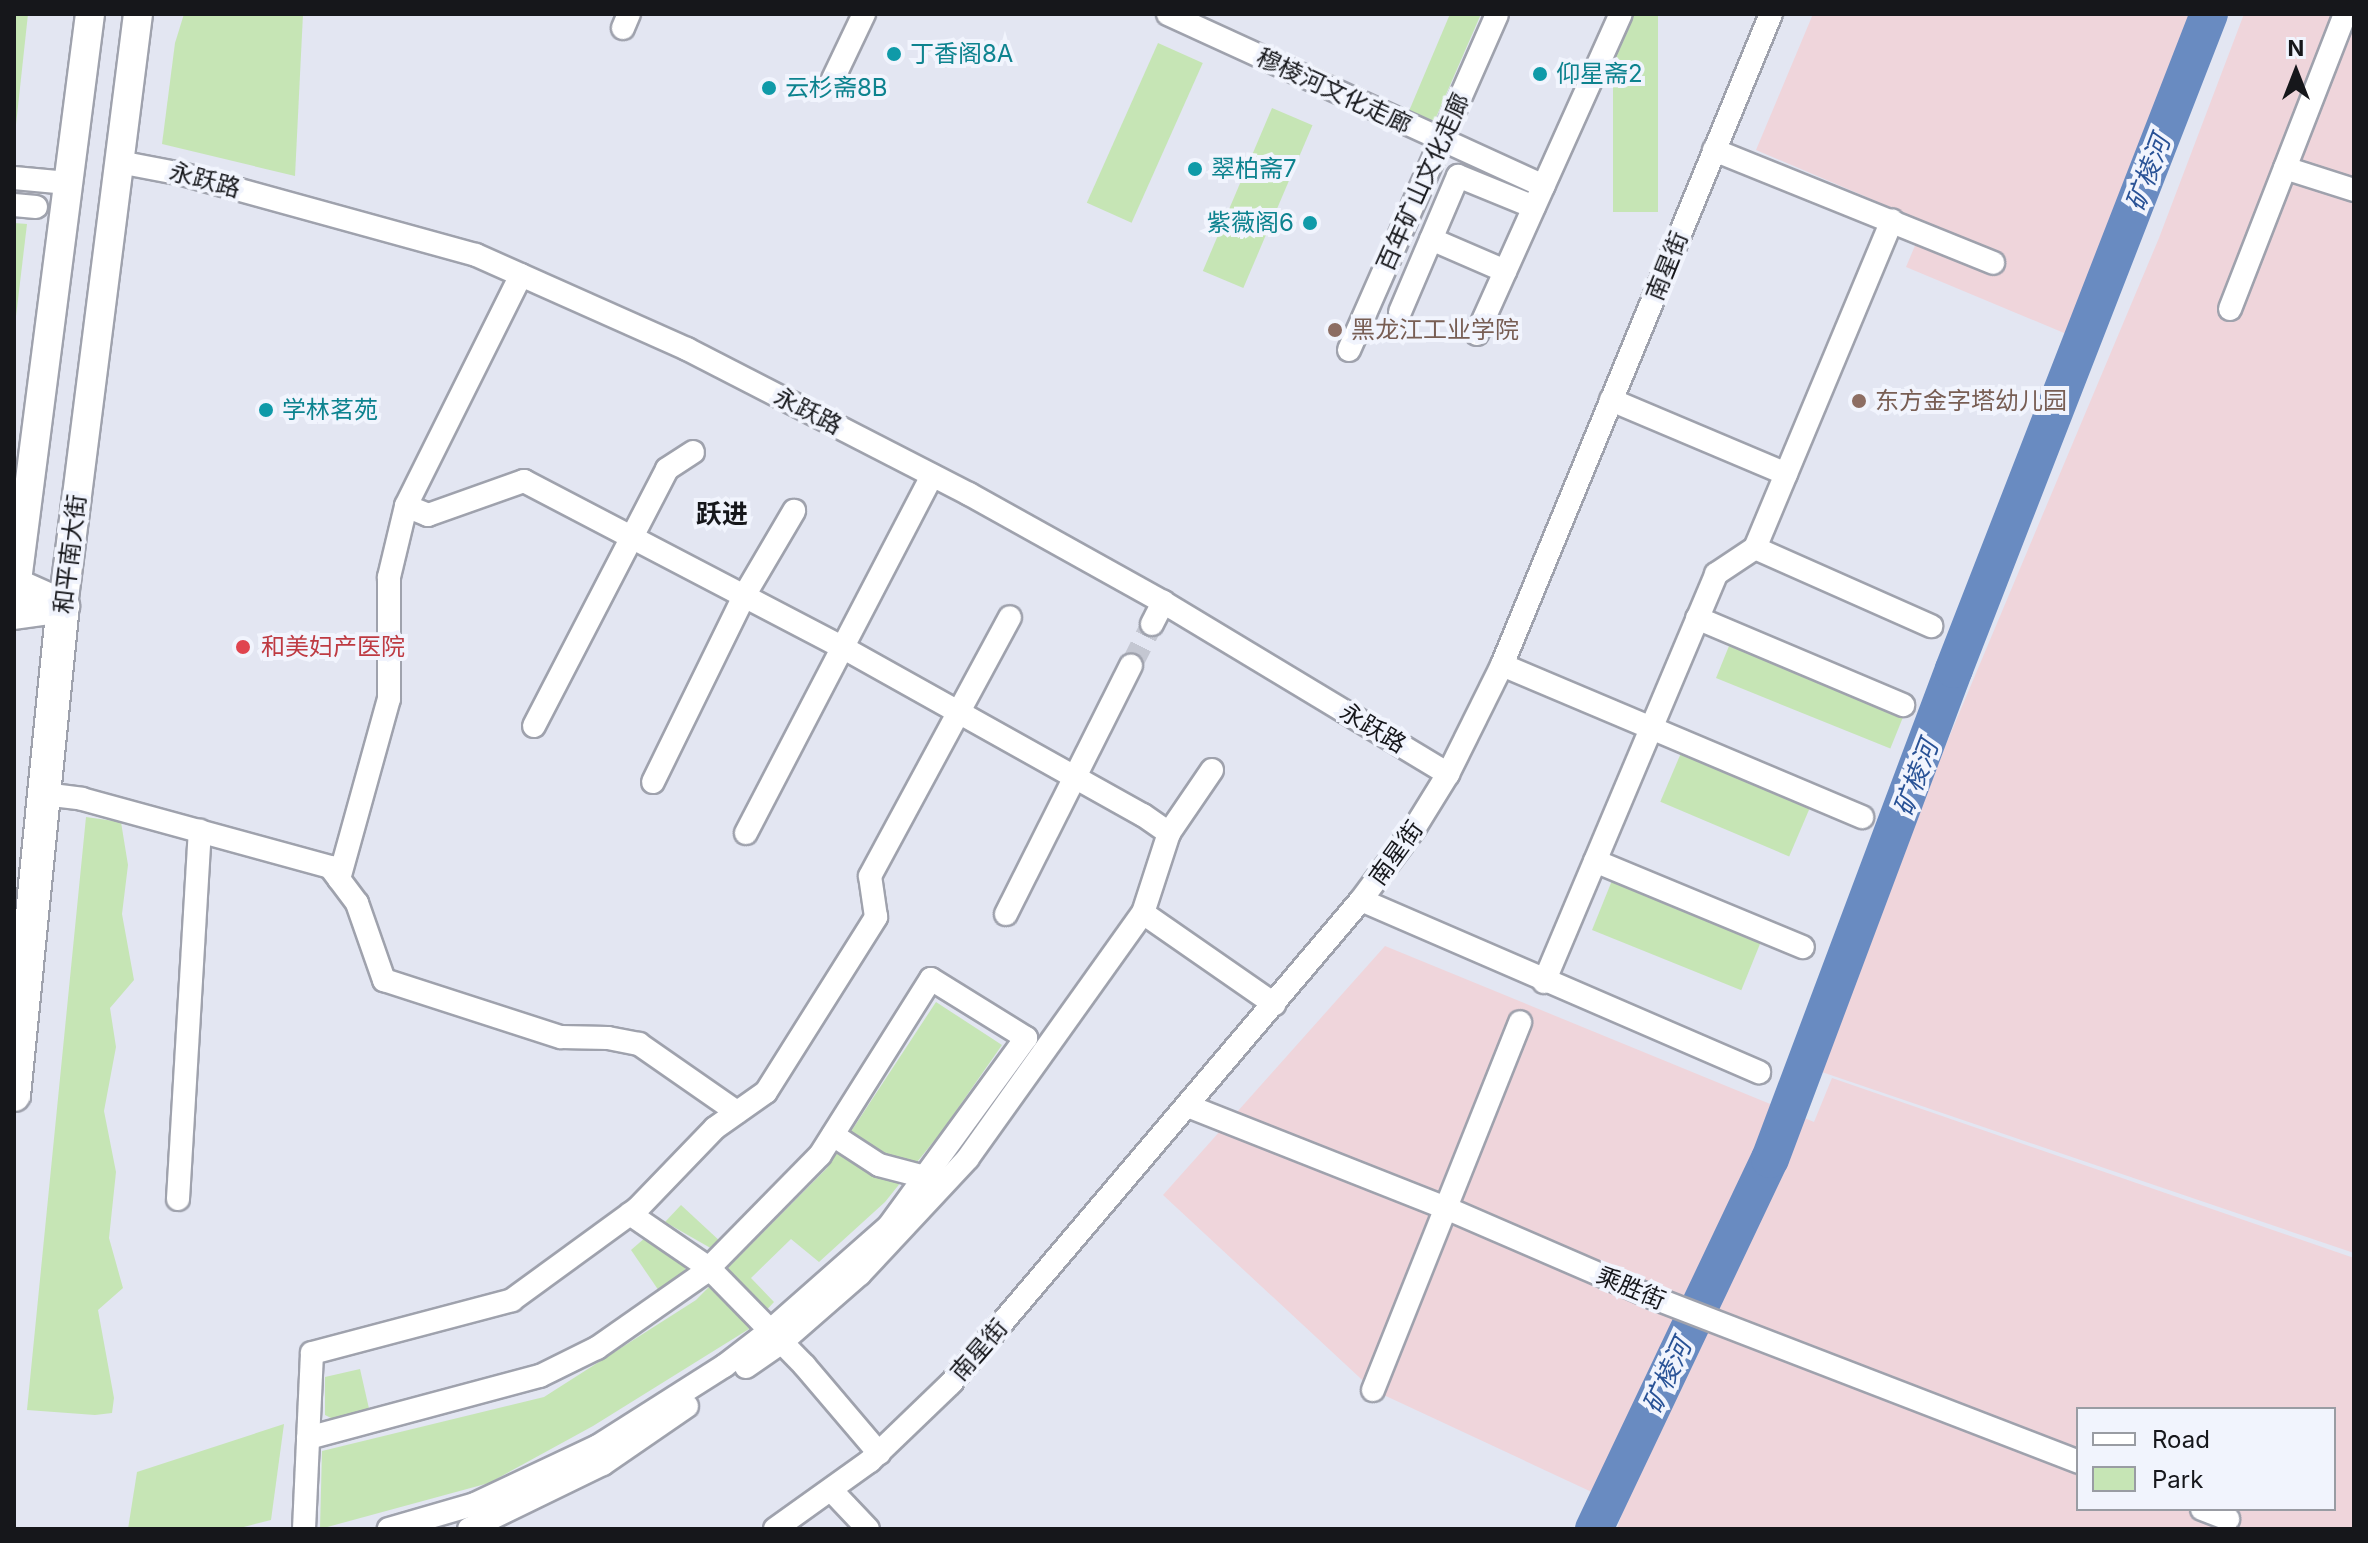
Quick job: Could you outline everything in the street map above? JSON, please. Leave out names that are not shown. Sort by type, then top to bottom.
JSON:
[{"type":"highway","points":[[15,597],[63,606]]},
{"type":"highway","name":"和平南大街","points":[[14,1095],[63,606]]},
{"type":"main road","name":"和平南大街","points":[[15,597],[90,14]]},
{"type":"main road","name":"和平南大街","points":[[63,606],[138,14]]},
{"type":"street","points":[[833,79],[864,14]]},
{"type":"street","name":"穆棱河文化走廊","points":[[1168,14],[1544,186]]},
{"type":"street","name":"百年矿山文化走廊","points":[[1349,350],[1497,14]]},
{"type":"street","points":[[1477,334],[1621,14]]},
{"type":"street","name":"南星街","points":[[775,1529],[832,1491],[879,1453],[951,1383],[1361,900],[1414,829],[1448,774],[1502,665],[1771,14]]},
{"type":"street","points":[[2230,309],[2345,14]]},
{"type":"street","points":[[1714,150],[1993,263]]},
{"type":"street","name":"永跃路","points":[[119,162],[182,174],[461,251],[687,349],[932,475],[1163,602],[1448,774]]},
{"type":"street","points":[[2285,168],[2354,190]]},
{"type":"street","points":[[1400,312],[1458,176],[1534,207]]},
{"type":"street","points":[[14,178],[68,183]]},
{"type":"street","points":[[1544,982],[1716,574],[1755,548],[1892,221]]},
{"type":"street","points":[[1431,239],[1505,271]]},
{"type":"street","points":[[339,879],[389,699],[389,577],[406,506],[521,275]]},
{"type":"street","points":[[1611,400],[1786,474]]},
{"type":"street","points":[[534,726],[667,469],[693,452]]},
{"type":"street","points":[[746,833],[932,475]]},
{"type":"street","points":[[406,506],[428,515],[524,481],[842,647],[1169,833]]},
{"type":"street","points":[[653,782],[744,596],[794,511]]},
{"type":"street","points":[[1755,548],[1931,626]]},
{"type":"street","points":[[1152,624],[1163,602]]},
{"type":"street","points":[[304,1529],[312,1353],[512,1300],[630,1214],[715,1128],[766,1092],[876,917],[870,876],[1010,617]]},
{"type":"street","points":[[1697,618],[1903,705]]},
{"type":"street","points":[[1502,665],[1862,817]]},
{"type":"street","points":[[1006,914],[1131,666]]},
{"type":"street","points":[[469,1529],[603,1464],[860,1274],[968,1158],[1143,913],[1169,833],[1212,770]]},
{"type":"street","points":[[44,794],[82,799],[330,867],[357,903],[384,980],[561,1037],[608,1038],[639,1044],[737,1112]]},
{"type":"street","points":[[178,1199],[200,831]]},
{"type":"street","points":[[1595,861],[1803,947]]},
{"type":"street","points":[[1361,900],[1544,982],[1759,1072]]},
{"type":"street","points":[[1143,913],[1274,1004]]},
{"type":"street","points":[[308,1438],[540,1376],[597,1348],[709,1268],[820,1155],[931,979],[1025,1038],[1054,1036]]},
{"type":"street","points":[[1373,1390],[1520,1022]]},
{"type":"street","points":[[389,1529],[475,1504],[598,1446],[776,1336],[889,1226],[1025,1038]]},
{"type":"street","name":"乘胜街","points":[[1188,1106],[1446,1208],[1751,1337],[2076,1461]]},
{"type":"street","points":[[833,1135],[879,1165],[925,1177]]},
{"type":"street","points":[[630,1214],[709,1268],[776,1336],[879,1453]]},
{"type":"street","points":[[832,1491],[868,1529]]},
{"type":"street","points":[[2207,1511],[2228,1519]]},
{"type":"shaded area","points":[[1813,14],[2195,14],[2123,220],[2076,338],[1906,267],[1925,222],[1756,150]]},
{"type":"shaded area","points":[[2244,14],[2354,14],[2354,1253],[1810,1068],[2159,238]]},
{"type":"shaded area","points":[[1385,946],[1814,1122],[1832,1078],[2354,1258],[2354,1529],[1617,1529],[1624,1507],[1373,1390],[1163,1195]]},
{"type":"green space","points":[[14,14],[28,14],[14,143]]},
{"type":"green space","points":[[184,14],[303,14],[295,176],[162,144],[175,43]]},
{"type":"green space","points":[[1450,14],[1481,14],[1434,122],[1409,111]]},
{"type":"green space","points":[[1613,14],[1658,14],[1658,212],[1613,212]]},
{"type":"green space","points":[[1158,43],[1203,63],[1132,223],[1087,203]]},
{"type":"green space","points":[[1272,108],[1313,125],[1243,288],[1203,271]]},
{"type":"green space","points":[[14,223],[27,224],[14,333]]},
{"type":"green space","points":[[1731,641],[1905,711],[1890,749],[1716,678]]},
{"type":"green space","points":[[1681,753],[1810,808],[1789,856],[1660,802]]},
{"type":"green space","points":[[86,817],[121,822],[128,865],[122,914],[134,980],[110,1008],[116,1047],[104,1111],[116,1172],[109,1238],[123,1288],[98,1310],[114,1398],[112,1413],[95,1415],[27,1410]]},
{"type":"green space","points":[[1613,878],[1762,938],[1741,990],[1592,930]]},
{"type":"green space","points":[[936,1002],[1002,1045],[942,1131],[885,1202],[819,1262],[791,1239],[751,1278],[774,1302],[749,1329],[593,1426],[489,1483],[320,1529],[322,1451],[544,1397],[696,1300],[827,1168]]},
{"type":"green space","points":[[681,1205],[722,1243],[714,1250],[665,1222]]},
{"type":"green space","points":[[646,1237],[686,1261],[684,1276],[659,1291],[631,1250]]},
{"type":"green space","points":[[360,1369],[370,1413],[337,1421],[325,1415],[325,1377]]},
{"type":"green space","points":[[284,1424],[271,1520],[236,1529],[128,1529],[137,1472]]},
{"type":"waterway","name":"矿棱河","points":[[1594,1529],[1770,1159],[1954,669],[2209,14]]},
{"type":"tunnel","points":[[1131,666],[1152,624]]},
{"type":"place","name":"丁香阁8A","points":[[894,54]]},
{"type":"place","name":"仰星斋2","points":[[1540,74]]},
{"type":"place","name":"云杉斋8B","points":[[769,88]]},
{"type":"place","name":"翠柏斋7","points":[[1195,169]]},
{"type":"place","name":"紫薇阁6","points":[[1310,223]]},
{"type":"place","name":"黑龙江工业学院","points":[[1335,330]]},
{"type":"place","name":"东方金字塔幼儿园","points":[[1859,401]]},
{"type":"place","name":"学林茗苑","points":[[266,410]]},
{"type":"place","name":"和美妇产医院","points":[[243,647]]},
{"type":"district","name":"跃进","points":[[722,514]]}]
